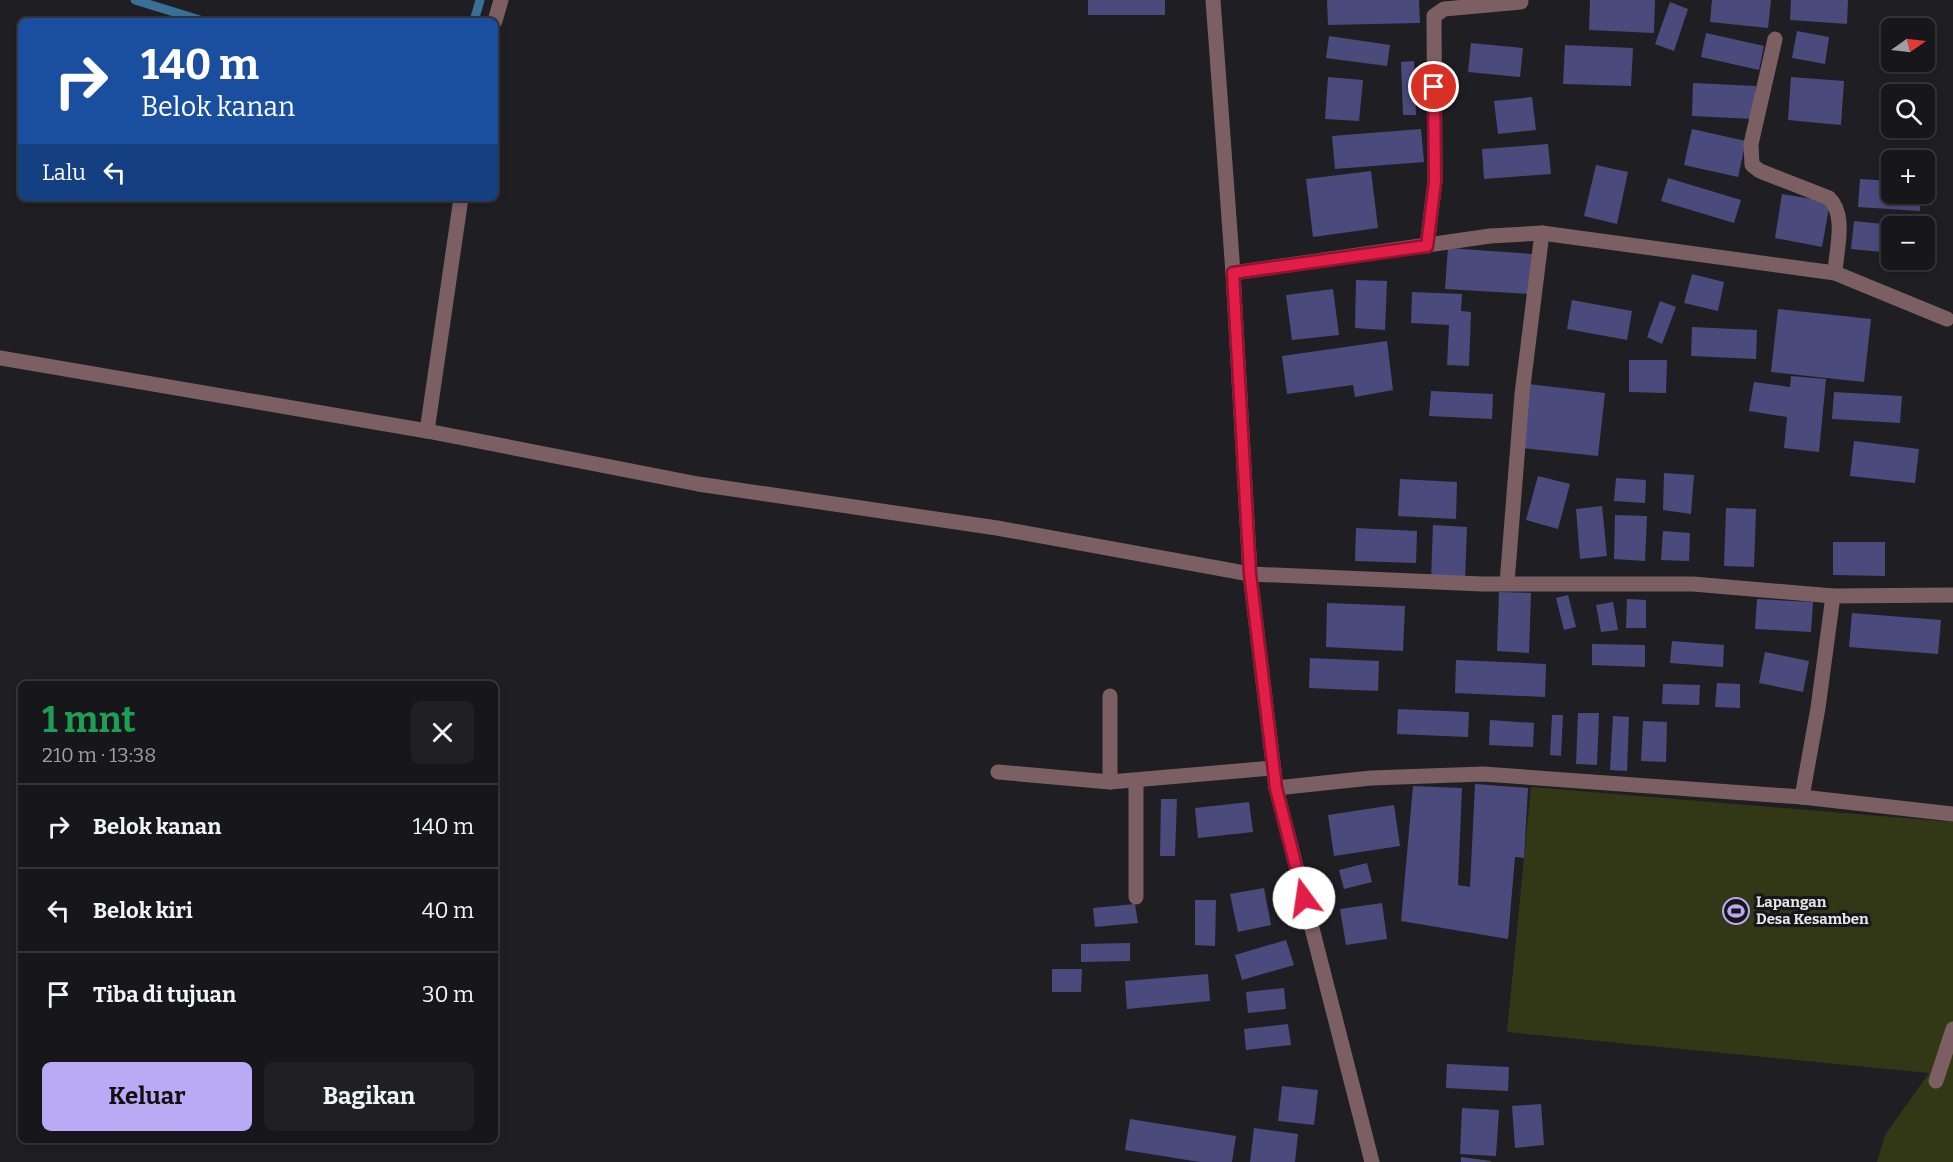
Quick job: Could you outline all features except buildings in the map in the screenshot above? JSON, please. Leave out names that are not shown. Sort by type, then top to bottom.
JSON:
[{"type":"street","points":[[496,18],[501,0]]},
{"type":"street","points":[[1213,0],[1233,273],[1250,574],[1273,768],[1276,788],[1372,1162]]},
{"type":"street","points":[[1427,246],[1435,182],[1434,16],[1444,9],[1521,2]]},
{"type":"street","points":[[1775,39],[1751,144],[1752,165],[1760,171],[1829,198],[1835,203],[1839,216],[1834,273]]},
{"type":"street","points":[[427,431],[461,201]]},
{"type":"street","points":[[1233,273],[1490,236],[1542,233],[1834,273],[1947,319]]},
{"type":"street","points":[[1507,583],[1522,394],[1542,233]]},
{"type":"street","points":[[0,358],[427,431],[698,484],[997,528],[1250,574],[1482,584],[1693,584],[1833,596],[1953,596]]},
{"type":"street","points":[[1802,796],[1818,708],[1833,596]]},
{"type":"street","points":[[1110,696],[1110,783]]},
{"type":"street","points":[[999,772],[1110,783],[1273,768]]},
{"type":"street","points":[[1276,788],[1371,778],[1483,774],[1802,796],[1953,814]]},
{"type":"street","points":[[1136,781],[1136,897]]},
{"type":"street","points":[[1936,1081],[1953,1029]]},
{"type":"green space","name":"Lapangan Desa Kesamben","points":[[1531,787],[1953,822],[1953,1162],[1877,1162],[1885,1135],[1929,1073],[1507,1032]]},
{"type":"waterway","points":[[135,0],[193,18]]},
{"type":"waterway","points":[[475,18],[480,0]]},
{"type":"place","name":"Lapangan Desa Kesamben","points":[[1736,911]]},
{"type":"route","points":[[1304,898],[1276,788],[1250,574],[1233,273],[1427,246],[1435,182],[1434,87]]}]
